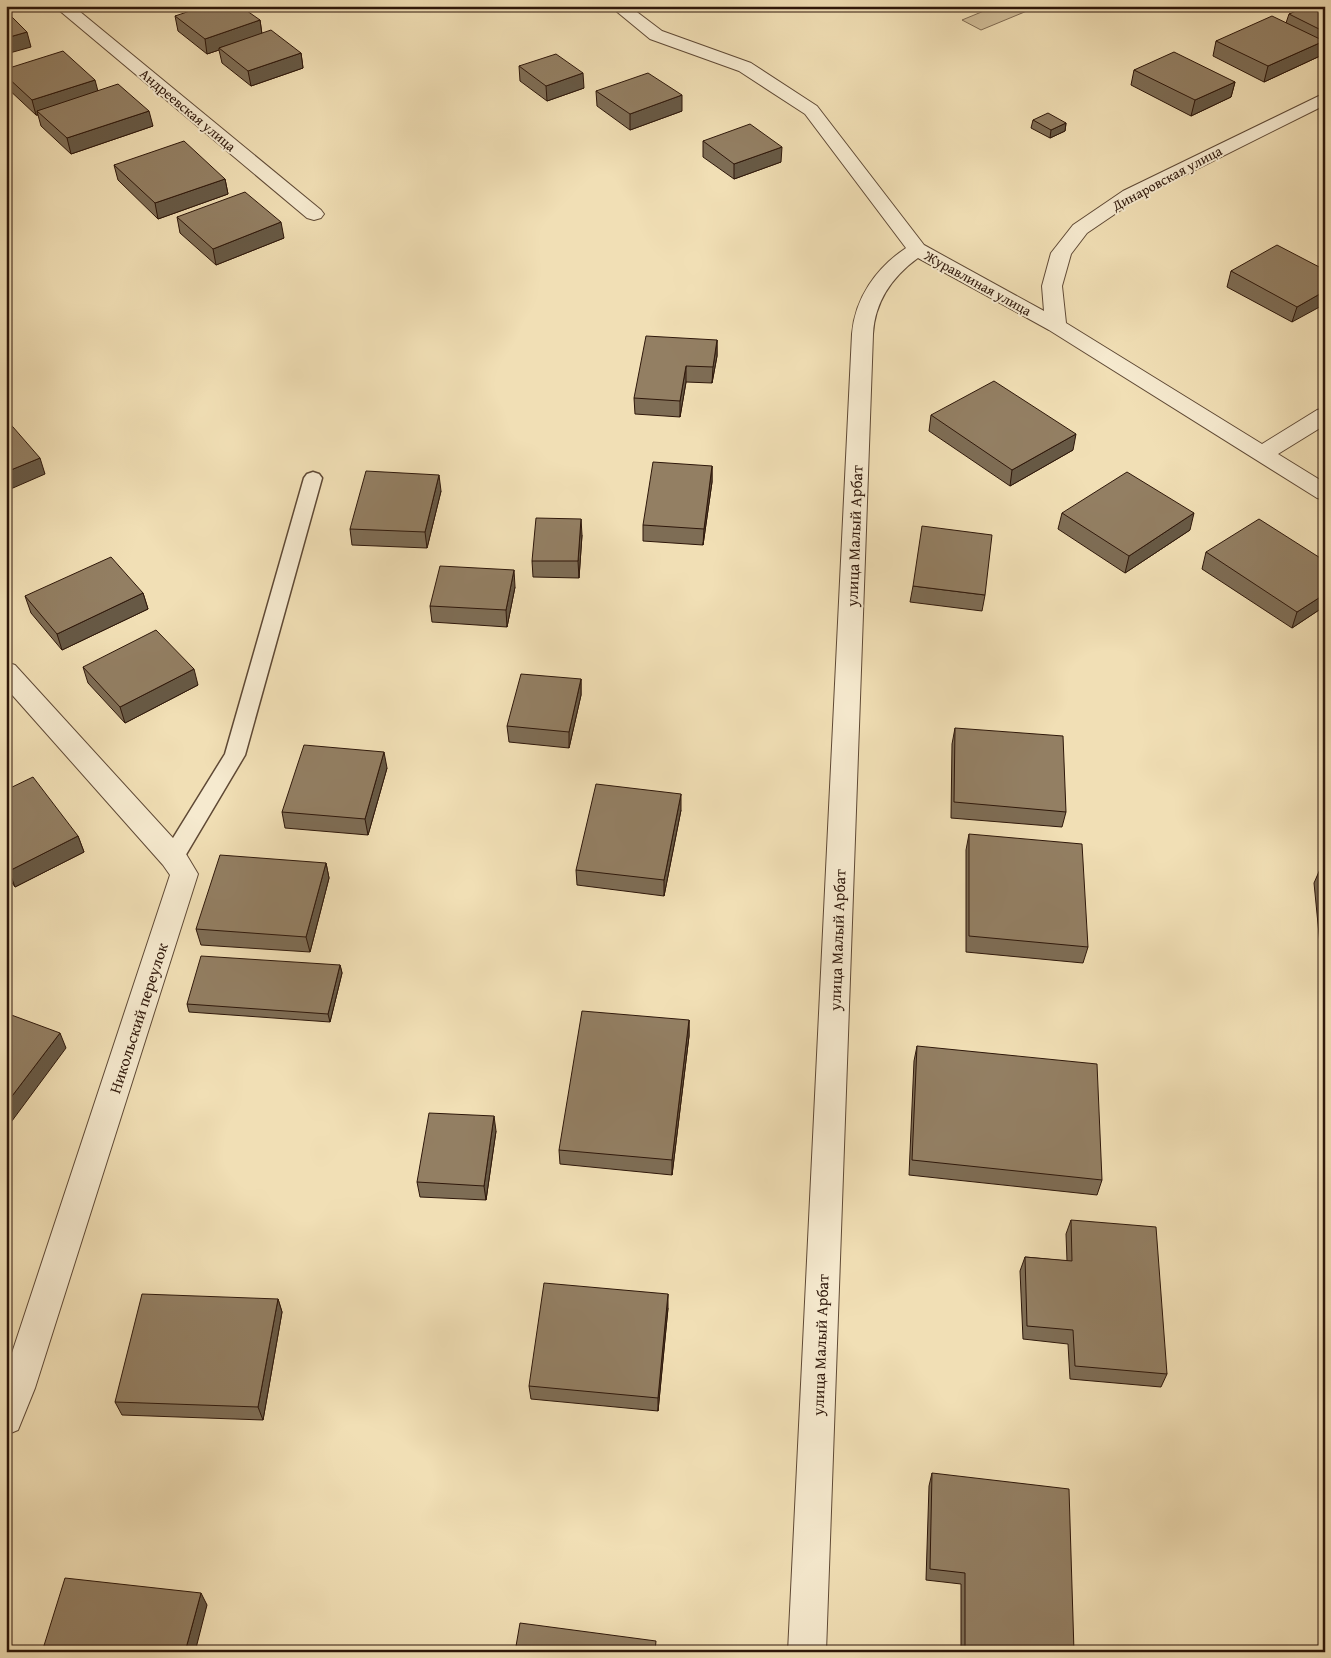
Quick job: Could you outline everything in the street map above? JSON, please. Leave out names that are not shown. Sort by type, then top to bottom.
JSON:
[{"type":"street","name":"Андреевская улица","points":[[62,6],[314,214]]},
{"type":"street","name":"Журавлиная улица","points":[[618,6],[656,35],[745,67],[811,110],[917,249],[1056,326],[1325,493]]},
{"type":"street","name":"Динаровская улица","points":[[1056,326],[1052,286],[1061,252],[1080,229],[1130,195],[1325,98]]},
{"type":"street","name":"улица Малый Арбат","points":[[807,1652],[862,358],[866,312],[879,285],[899,261],[917,249]]},
{"type":"street","points":[[1261,454],[1325,415]]},
{"type":"street","name":"Никольский переулок","points":[[6,671],[174,857],[184,874],[24,1369],[6,1418]]},
{"type":"lane","points":[[174,857],[235,755],[313,478]]},
{"type":"shaded area","points":[[996,6],[1039,6],[981,30],[962,20]]},
{"type":"building","points":[[205,6],[240,6],[260,20],[205,39],[175,16]]},
{"type":"building","points":[[1308,6],[1325,6],[1325,32],[1289,14]]},
{"type":"building","points":[[6,11],[27,32],[6,38]]},
{"type":"building","points":[[1272,16],[1324,41],[1268,66],[1216,41]]},
{"type":"building","points":[[271,30],[301,53],[248,71],[219,48]]},
{"type":"building","points":[[63,51],[95,80],[32,100],[6,76],[6,69]]},
{"type":"building","points":[[1174,52],[1235,82],[1195,100],[1134,70]]},
{"type":"building","points":[[556,54],[583,73],[546,86],[519,66]]},
{"type":"building","points":[[648,73],[682,95],[630,114],[596,91]]},
{"type":"building","points":[[118,84],[149,111],[67,138],[37,111]]},
{"type":"building","points":[[1048,113],[1066,123],[1051,130],[1033,120]]},
{"type":"building","points":[[750,124],[782,147],[734,164],[703,141]]},
{"type":"building","points":[[184,141],[225,179],[155,203],[114,165]]},
{"type":"building","points":[[245,192],[281,222],[213,249],[177,217]]},
{"type":"building","points":[[1277,245],[1325,270],[1325,291],[1297,307],[1231,271]]},
{"type":"building","points":[[646,336],[717,340],[713,367],[686,366],[680,401],[634,398]]},
{"type":"building","points":[[994,381],[1076,434],[1012,470],[931,415]]},
{"type":"building","points":[[6,419],[40,458],[6,472]]},
{"type":"building","points":[[653,462],[712,466],[704,529],[643,525]]},
{"type":"building","points":[[366,471],[439,475],[425,532],[350,529]]},
{"type":"building","points":[[1127,472],[1194,513],[1129,556],[1062,513]]},
{"type":"building","points":[[536,518],[581,519],[578,561],[532,561]]},
{"type":"building","points":[[1259,519],[1325,561],[1325,594],[1297,612],[1206,552]]},
{"type":"building","points":[[922,526],[992,535],[985,595],[913,586]]},
{"type":"building","points":[[111,557],[143,593],[57,634],[25,596]]},
{"type":"building","points":[[440,566],[514,570],[506,610],[430,606]]},
{"type":"building","points":[[156,630],[194,669],[120,707],[83,667]]},
{"type":"building","points":[[521,674],[581,679],[569,732],[507,726]]},
{"type":"building","points":[[955,728],[1063,736],[1066,812],[954,802]]},
{"type":"building","points":[[304,745],[384,752],[365,819],[282,812]]},
{"type":"building","points":[[33,777],[78,836],[9,871],[6,867],[6,790]]},
{"type":"building","points":[[596,784],[681,794],[664,880],[576,870]]},
{"type":"building","points":[[969,834],[1082,844],[1088,947],[969,936]]},
{"type":"building","points":[[220,855],[326,863],[306,937],[196,929]]},
{"type":"building","points":[[1321,867],[1325,867],[1325,906]]},
{"type":"building","points":[[201,956],[340,965],[328,1014],[187,1004]]},
{"type":"building","points":[[582,1011],[689,1020],[672,1160],[559,1150]]},
{"type":"building","points":[[6,1013],[60,1033],[6,1104]]},
{"type":"building","points":[[917,1046],[1097,1064],[1102,1180],[912,1160]]},
{"type":"building","points":[[429,1113],[494,1116],[484,1186],[417,1182]]},
{"type":"building","points":[[1071,1220],[1156,1227],[1167,1374],[1075,1366],[1073,1330],[1027,1326],[1025,1257],[1072,1261]]},
{"type":"building","points":[[544,1283],[668,1294],[658,1398],[529,1386]]},
{"type":"building","points":[[142,1294],[278,1299],[258,1407],[115,1402]]},
{"type":"building","points":[[932,1473],[1069,1489],[1074,1652],[965,1652],[965,1573],[930,1569]]},
{"type":"building","points":[[65,1578],[201,1593],[185,1652],[42,1652]]},
{"type":"building","points":[[520,1623],[656,1641],[655,1652],[515,1652]]}]
